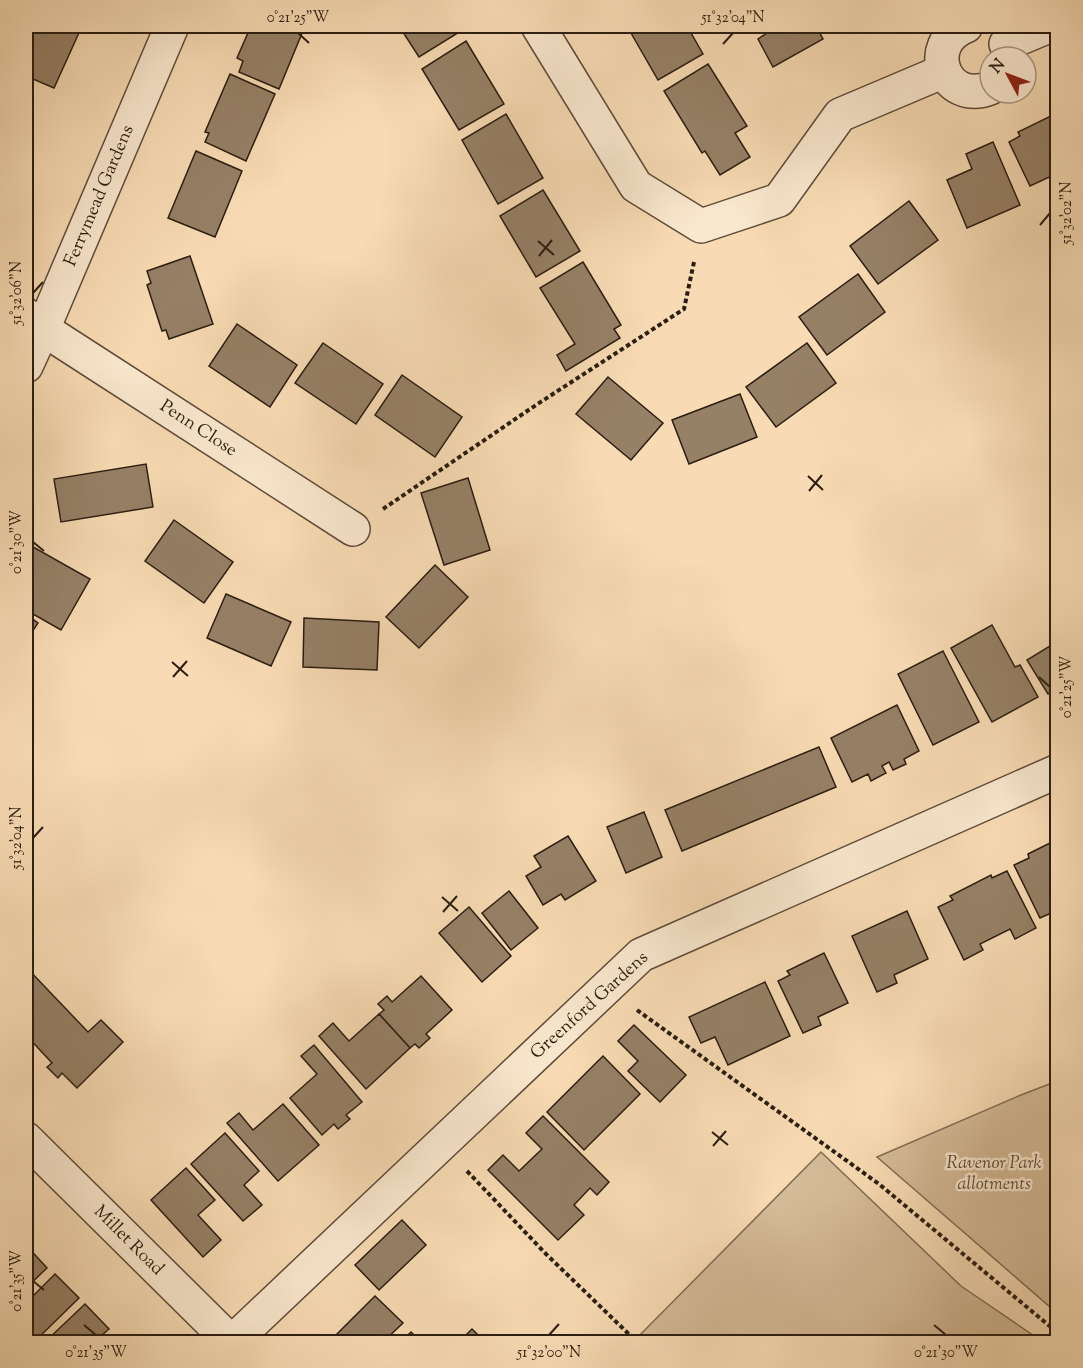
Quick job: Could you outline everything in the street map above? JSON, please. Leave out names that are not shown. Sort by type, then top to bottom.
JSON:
[{"type":"street","name":"Ferrymead Gardens","points":[[26,366],[34,322],[172,26]]},
{"type":"street","points":[[538,26],[636,186],[701,226],[779,200],[840,115],[944,70]]},
{"type":"street","points":[[966,26],[956,29],[948,37],[941,60],[949,80],[967,91],[978,92]]},
{"type":"street","points":[[999,42],[1049,26]]},
{"type":"street","name":"Penn Close","points":[[34,322],[353,529]]},
{"type":"street","name":"Greenford Gardens","points":[[231,1342],[641,955],[1058,771]]},
{"type":"street","name":"Millet Road","points":[[26,1139],[231,1342]]},
{"type":"path","points":[[353,529],[536,405],[684,309],[701,226]]},
{"type":"path","points":[[606,988],[879,1184],[1058,1333]]},
{"type":"path","points":[[442,1144],[546,1254],[637,1342]]},
{"type":"green space","name":"Ravenor Park allotments","points":[[1058,1081],[1057,1313],[877,1157]]},
{"type":"green space","points":[[821,1152],[961,1286],[1043,1342],[633,1342]]},
{"type":"building","points":[[31,26],[82,26],[54,88],[26,76],[26,39]]},
{"type":"building","points":[[251,26],[305,26],[279,89],[239,72],[243,61],[237,58]]},
{"type":"building","points":[[399,26],[458,26],[461,31],[419,57]]},
{"type":"building","points":[[627,26],[687,26],[703,54],[658,80]]},
{"type":"building","points":[[763,26],[816,26],[823,39],[773,67],[758,39],[767,33]]},
{"type":"building","points":[[466,41],[504,104],[459,130],[422,69]]},
{"type":"building","points":[[708,64],[747,126],[735,133],[750,157],[720,175],[705,151],[702,153],[664,91]]},
{"type":"building","points":[[230,74],[275,94],[246,161],[205,142],[209,133],[205,132]]},
{"type":"building","points":[[506,114],[543,178],[498,204],[462,140]]},
{"type":"building","points":[[1053,115],[1055,119],[1058,118],[1058,173],[1030,186],[1009,142],[1020,136],[1018,132]]},
{"type":"building","points":[[993,142],[1020,205],[967,228],[947,180],[972,169],[966,154]]},
{"type":"building","points":[[196,151],[242,171],[215,237],[168,218]]},
{"type":"building","points":[[543,190],[580,251],[536,277],[500,216]]},
{"type":"building","points":[[909,201],[938,240],[878,284],[850,246]]},
{"type":"building","points":[[190,256],[213,324],[169,339],[166,330],[162,331],[147,285],[151,283],[147,271]]},
{"type":"building","points":[[583,262],[621,325],[614,329],[620,338],[566,371],[557,355],[575,344],[540,288]]},
{"type":"building","points":[[858,274],[885,312],[827,355],[799,317]]},
{"type":"building","points":[[237,324],[297,365],[270,407],[209,366]]},
{"type":"building","points":[[323,343],[383,384],[356,424],[295,383]]},
{"type":"building","points":[[807,343],[836,383],[776,427],[746,387]]},
{"type":"building","points":[[402,375],[462,417],[435,457],[375,415]]},
{"type":"building","points":[[608,377],[663,423],[631,460],[576,414]]},
{"type":"building","points":[[740,394],[757,437],[689,464],[672,420]]},
{"type":"building","points":[[146,464],[153,507],[61,522],[54,479]]},
{"type":"building","points":[[468,478],[490,550],[444,565],[421,493]]},
{"type":"building","points":[[174,520],[233,562],[204,603],[145,561]]},
{"type":"building","points":[[26,543],[90,579],[61,630],[26,610]]},
{"type":"building","points":[[435,565],[468,597],[419,648],[386,617]]},
{"type":"building","points":[[226,594],[291,622],[271,666],[207,638]]},
{"type":"building","points":[[26,614],[38,623],[26,641]]},
{"type":"building","points":[[304,618],[379,622],[377,670],[303,667]]},
{"type":"building","points":[[992,625],[1015,667],[1020,665],[1038,697],[992,722],[951,648]]},
{"type":"building","points":[[1058,641],[1058,689],[1048,694],[1027,660]]},
{"type":"building","points":[[943,651],[979,722],[933,745],[898,674]]},
{"type":"building","points":[[897,705],[919,751],[904,759],[906,764],[893,770],[889,762],[882,766],[886,773],[871,781],[868,774],[852,782],[831,738]]},
{"type":"building","points":[[819,747],[836,787],[682,851],[665,810]]},
{"type":"building","points":[[644,812],[662,857],[626,873],[607,827]]},
{"type":"building","points":[[568,836],[596,881],[565,900],[561,894],[543,905],[526,876],[541,867],[534,856]]},
{"type":"building","points":[[1058,839],[1058,910],[1040,918],[1014,865],[1029,858],[1028,854]]},
{"type":"building","points":[[1007,871],[1036,928],[1015,939],[1010,929],[980,944],[983,950],[964,960],[938,907],[953,900],[950,896],[991,875],[992,878]]},
{"type":"building","points":[[509,891],[538,928],[511,950],[482,913]]},
{"type":"building","points":[[469,907],[511,956],[482,982],[439,933]]},
{"type":"building","points":[[907,911],[928,959],[894,975],[897,983],[877,992],[852,936]]},
{"type":"building","points":[[824,953],[848,1003],[818,1017],[821,1025],[803,1033],[778,981],[790,975],[787,971]]},
{"type":"building","points":[[26,967],[88,1032],[101,1020],[123,1042],[77,1088],[62,1073],[58,1078],[47,1067],[52,1063],[26,1035]]},
{"type":"building","points":[[421,976],[452,1010],[426,1034],[430,1038],[419,1048],[415,1044],[410,1048],[379,1014],[384,1010],[378,1004],[387,996],[392,1002]]},
{"type":"building","points":[[765,982],[790,1036],[728,1065],[715,1037],[701,1043],[689,1017]]},
{"type":"building","points":[[379,1014],[410,1048],[366,1089],[319,1036],[333,1023],[349,1041]]},
{"type":"building","points":[[634,1025],[686,1075],[660,1102],[628,1071],[638,1061],[618,1041]]},
{"type":"building","points":[[314,1045],[362,1102],[346,1115],[350,1119],[338,1129],[334,1124],[322,1135],[290,1098],[317,1074],[301,1056]]},
{"type":"building","points":[[603,1056],[640,1094],[584,1150],[547,1112]]},
{"type":"building","points":[[283,1104],[319,1145],[278,1181],[227,1123],[239,1113],[253,1130]]},
{"type":"building","points":[[543,1116],[609,1182],[597,1195],[590,1188],[574,1205],[584,1215],[558,1240],[488,1170],[503,1155],[519,1171],[542,1149],[526,1133]]},
{"type":"building","points":[[225,1133],[259,1171],[244,1185],[262,1205],[243,1221],[191,1164]]},
{"type":"building","points":[[186,1168],[215,1200],[198,1215],[221,1240],[203,1257],[151,1200]]},
{"type":"building","points":[[402,1220],[426,1245],[379,1290],[355,1265]]},
{"type":"building","points":[[26,1245],[47,1268],[26,1288]]},
{"type":"building","points":[[55,1274],[79,1298],[34,1342],[26,1342],[26,1303]]},
{"type":"building","points":[[375,1296],[403,1323],[383,1342],[329,1342]]},
{"type":"building","points":[[85,1304],[109,1329],[94,1342],[45,1342]]},
{"type":"building","points":[[472,1329],[485,1342],[459,1342]]},
{"type":"building","points":[[411,1332],[421,1342],[401,1342]]}]
